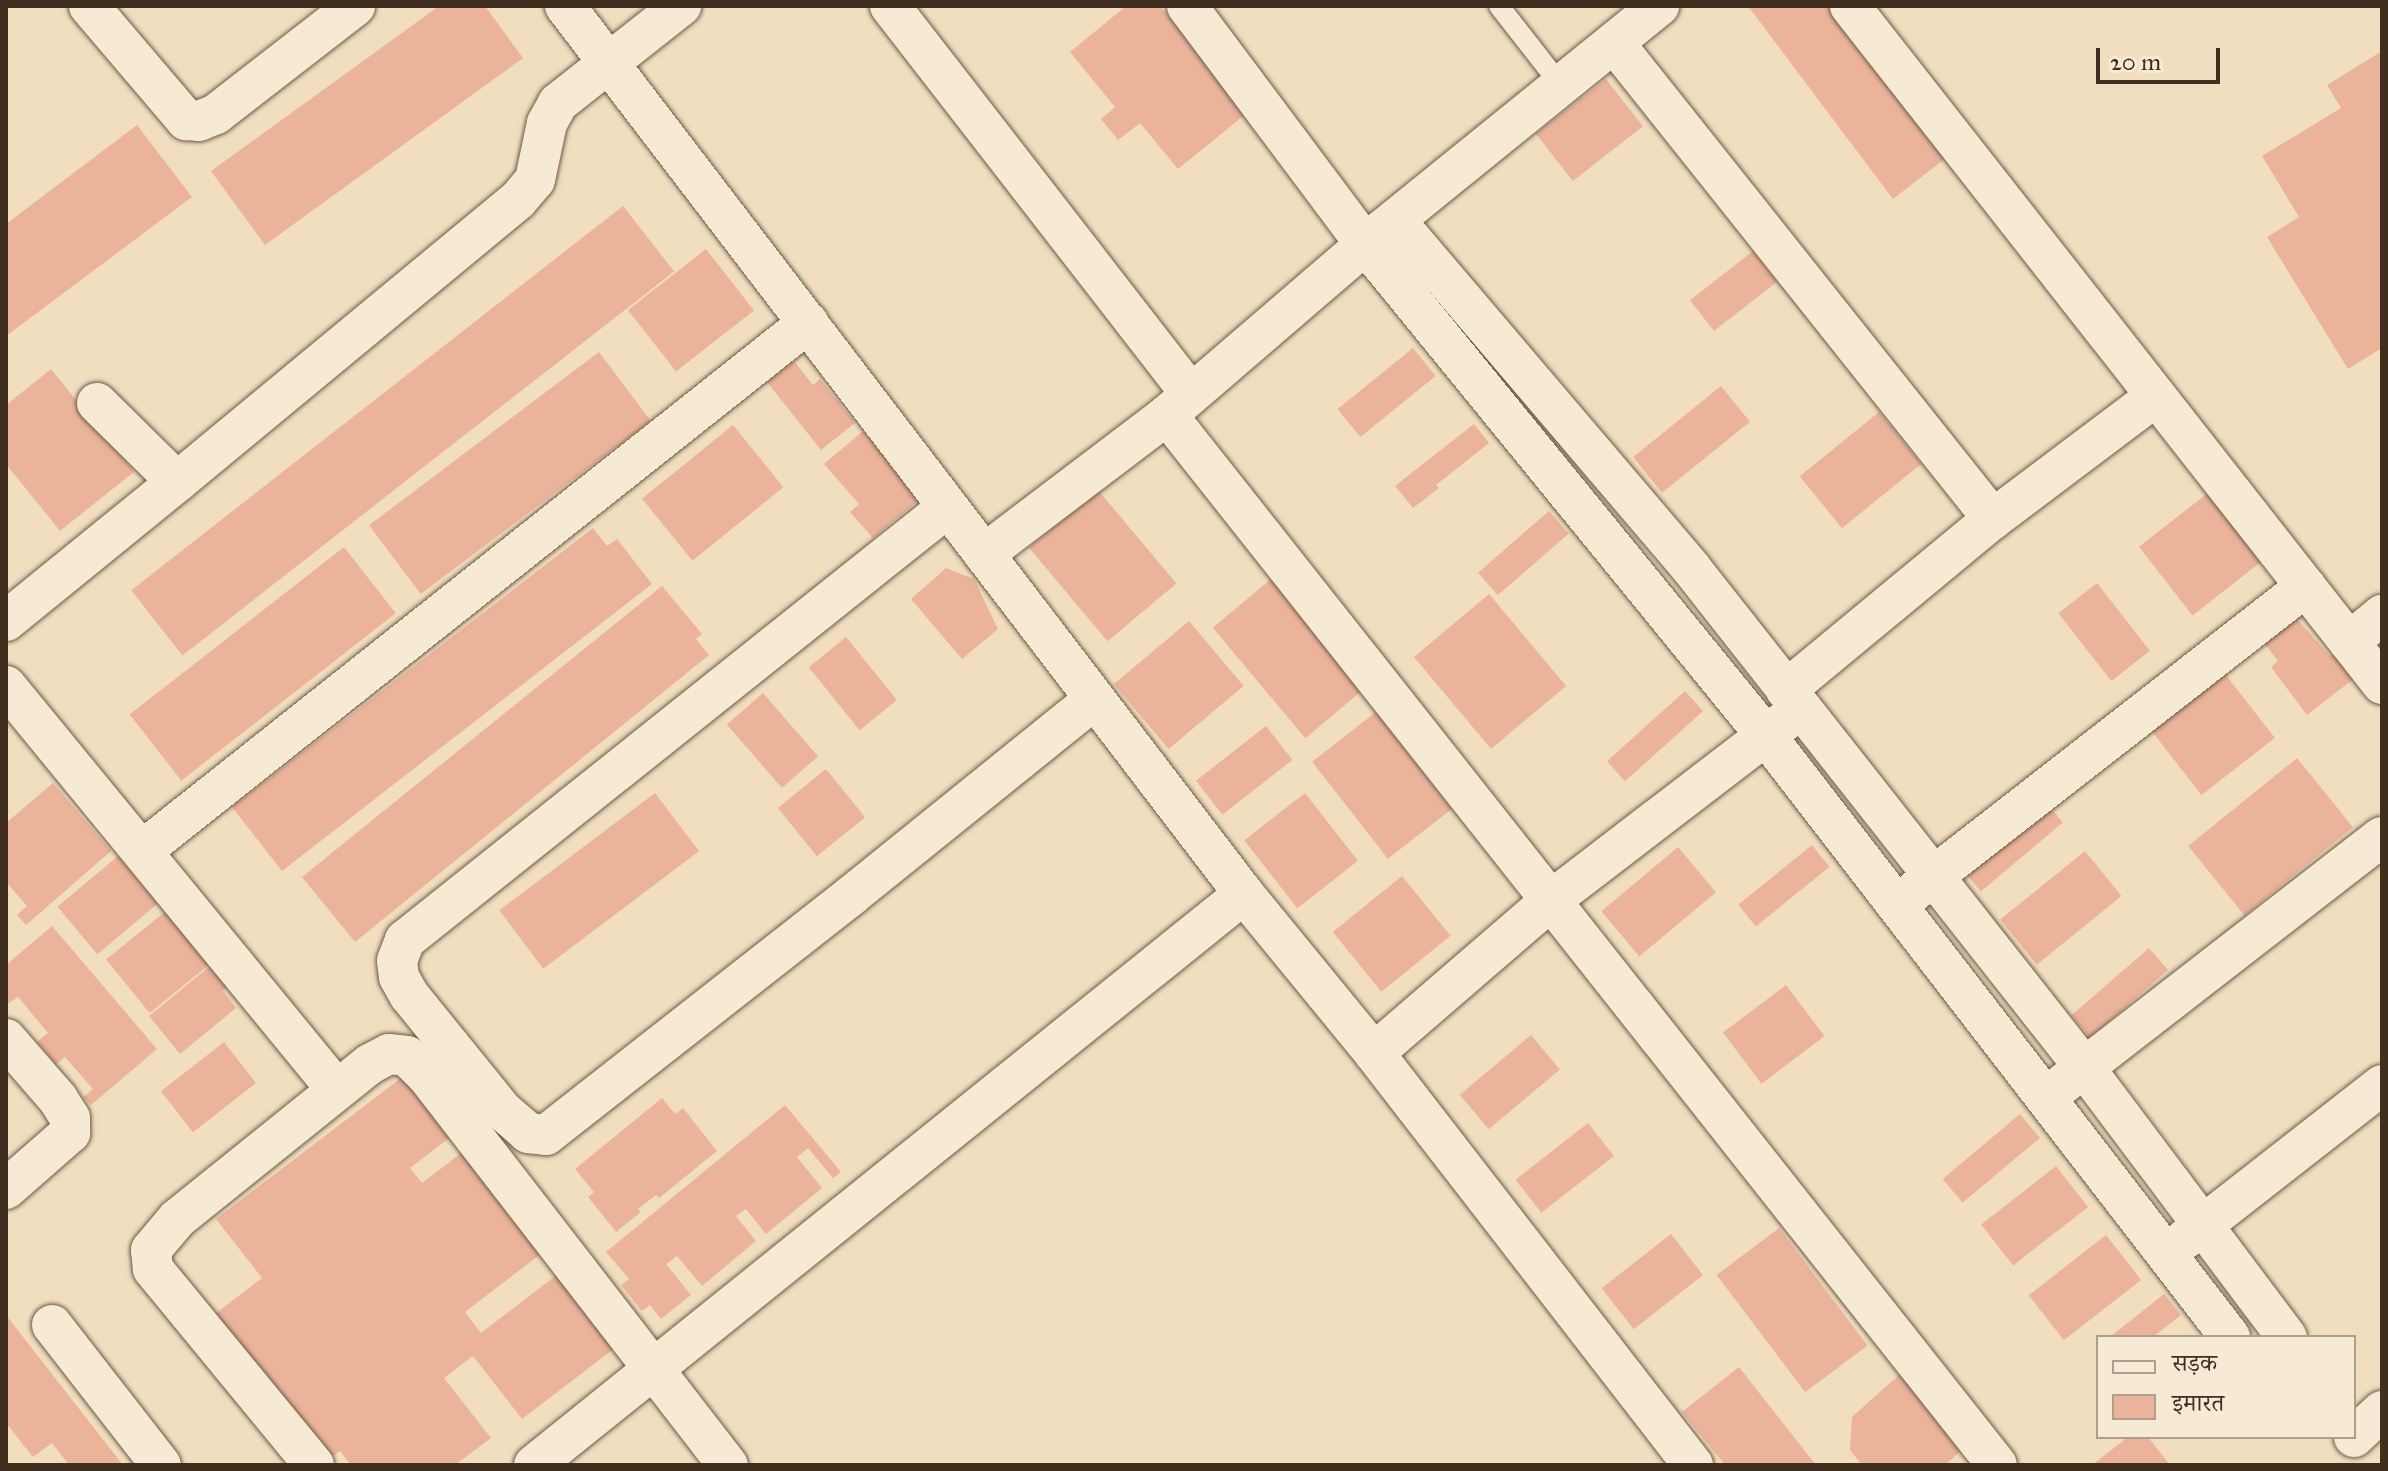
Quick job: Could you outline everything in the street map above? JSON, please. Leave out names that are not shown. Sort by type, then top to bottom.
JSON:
[{"type":"street","points":[[89,6],[186,120],[199,121],[216,114],[355,6]]},
{"type":"street","points":[[565,6],[1094,700],[1244,894],[1374,1053],[1693,1465]]},
{"type":"street","points":[[6,621],[518,200],[535,180],[547,123],[558,103],[681,6]]},
{"type":"street","points":[[890,6],[1179,405],[1550,901],[1997,1465]]},
{"type":"street","points":[[1187,6],[1366,245],[1767,737],[2228,1335]]},
{"type":"street","points":[[984,554],[1179,405],[1395,220],[1659,6]]},
{"type":"street","points":[[1850,6],[2382,684]]},
{"type":"street","points":[[1615,44],[1993,519]]},
{"type":"street","points":[[1395,220],[1691,568],[2084,1067],[2286,1335]]},
{"type":"street","points":[[143,850],[808,323]]},
{"type":"street","points":[[1374,1053],[1550,901],[1767,737],[1793,699],[1993,519],[2156,396]]},
{"type":"street","points":[[97,403],[177,482]]},
{"type":"street","points":[[948,507],[405,940],[397,961],[399,977],[409,995],[502,1110],[528,1133],[546,1135],[815,925],[1094,700]]},
{"type":"street","points":[[1896,905],[2306,586]]},
{"type":"street","points":[[2349,642],[2382,615]]},
{"type":"street","points":[[6,686],[337,1090]]},
{"type":"street","points":[[2047,1097],[2382,837]]},
{"type":"street","points":[[534,1465],[1244,894]]},
{"type":"street","points":[[6,1039],[58,1099],[70,1118],[70,1133],[6,1189]]},
{"type":"street","points":[[314,1465],[153,1269],[151,1250],[177,1219],[337,1090],[389,1054],[407,1056],[427,1076],[728,1465]]},
{"type":"street","points":[[2166,1254],[2382,1085]]},
{"type":"street","points":[[52,1325],[161,1465]]},
{"type":"street","points":[[2356,1435],[2382,1411]]},
{"type":"lane","points":[[1499,6],[1560,84]]},
{"type":"building","points":[[439,6],[485,6],[523,58],[265,245],[211,171]]},
{"type":"building","points":[[1126,6],[1160,6],[1247,113],[1178,169],[1140,123],[1118,140],[1101,119],[1115,107],[1070,52]]},
{"type":"building","points":[[1748,6],[1832,6],[1946,158],[1893,199]]},
{"type":"building","points":[[2382,51],[2382,348],[2348,369],[2267,237],[2299,217],[2262,156],[2341,108],[2327,85]]},
{"type":"building","points":[[1606,79],[1643,126],[1573,181],[1536,134]]},
{"type":"building","points":[[137,125],[192,197],[6,336],[6,224]]},
{"type":"building","points":[[623,206],[674,271],[182,656],[131,590]]},
{"type":"building","points":[[706,249],[754,310],[676,371],[628,310]]},
{"type":"building","points":[[1753,251],[1777,282],[1714,331],[1690,300]]},
{"type":"building","points":[[1413,348],[1436,376],[1360,437],[1338,409]]},
{"type":"building","points":[[599,352],[651,421],[421,594],[369,525]]},
{"type":"building","points":[[794,361],[813,385],[820,379],[855,423],[821,450],[767,382]]},
{"type":"building","points":[[51,369],[134,472],[60,531],[6,464],[6,405]]},
{"type":"building","points":[[1721,386],[1750,422],[1662,493],[1633,457]]},
{"type":"building","points":[[1879,412],[1921,464],[1842,528],[1800,476]]},
{"type":"building","points":[[1474,424],[1489,443],[1436,485],[1439,488],[1413,508],[1395,486]]},
{"type":"building","points":[[733,425],[783,487],[692,561],[642,499]]},
{"type":"building","points":[[863,431],[920,499],[873,538],[850,512],[859,504],[824,464]]},
{"type":"building","points":[[2213,489],[2267,558],[2192,615],[2139,547]]},
{"type":"building","points":[[1098,490],[1176,583],[1107,641],[1029,548]]},
{"type":"building","points":[[1549,511],[1569,534],[1498,595],[1478,573]]},
{"type":"building","points":[[593,528],[607,546],[617,539],[652,584],[282,871],[232,807]]},
{"type":"building","points":[[344,547],[396,613],[181,781],[130,714]]},
{"type":"building","points":[[946,568],[974,579],[998,629],[962,659],[911,599]]},
{"type":"building","points":[[1271,579],[1364,689],[1305,738],[1213,628]]},
{"type":"building","points":[[2097,583],[2150,651],[2111,681],[2058,613]]},
{"type":"building","points":[[662,586],[702,634],[696,639],[709,655],[355,942],[302,877]]},
{"type":"building","points":[[1489,594],[1566,686],[1491,749],[1414,657]]},
{"type":"building","points":[[2296,618],[2330,656],[2336,652],[2356,677],[2307,715],[2271,667],[2278,661],[2264,643]]},
{"type":"building","points":[[1189,621],[1244,686],[1169,749],[1114,684]]},
{"type":"building","points":[[846,637],[897,700],[860,730],[809,667]]},
{"type":"building","points":[[2225,674],[2275,738],[2202,795],[2152,731]]},
{"type":"building","points":[[1685,691],[1703,711],[1625,781],[1607,761]]},
{"type":"building","points":[[763,693],[818,756],[782,788],[727,724]]},
{"type":"building","points":[[1376,712],[1452,809],[1388,859],[1312,762]]},
{"type":"building","points":[[1266,726],[1292,760],[1222,815],[1196,781]]},
{"type":"building","points":[[2297,758],[2353,827],[2244,915],[2188,846]]},
{"type":"building","points":[[826,769],[865,817],[817,856],[778,808]]},
{"type":"building","points":[[53,783],[111,851],[26,925],[17,915],[27,906],[6,882],[6,823]]},
{"type":"building","points":[[655,793],[699,851],[543,969],[499,910]]},
{"type":"building","points":[[1305,793],[1358,861],[1297,908],[1244,840]]},
{"type":"building","points":[[2048,805],[2063,823],[1981,891],[1966,874]]},
{"type":"building","points":[[1812,845],[1830,867],[1756,927],[1738,905]]},
{"type":"building","points":[[1678,847],[1716,892],[1639,956],[1601,911]]},
{"type":"building","points":[[2085,851],[2122,896],[2037,965],[2000,920]]},
{"type":"building","points":[[118,856],[158,903],[97,954],[57,907]]},
{"type":"building","points":[[1402,876],[1450,936],[1381,992],[1333,932]]},
{"type":"building","points":[[166,911],[209,965],[150,1013],[106,959]]},
{"type":"building","points":[[52,926],[157,1049],[91,1105],[83,1097],[93,1089],[65,1057],[56,1064],[37,1042],[48,1033],[18,997],[6,1005],[6,965]]},
{"type":"building","points":[[2149,948],[2168,970],[2090,1037],[2071,1016]]},
{"type":"building","points":[[215,962],[233,983],[223,991],[236,1008],[180,1054],[149,1016]]},
{"type":"building","points":[[1786,985],[1825,1036],[1761,1084],[1723,1033]]},
{"type":"building","points":[[1531,1035],[1560,1069],[1489,1129],[1460,1095]]},
{"type":"building","points":[[224,1042],[256,1083],[193,1132],[161,1091]]},
{"type":"building","points":[[405,1075],[452,1136],[410,1168],[422,1183],[464,1151],[542,1253],[465,1312],[481,1333],[558,1274],[615,1348],[522,1419],[473,1356],[444,1378],[491,1438],[455,1465],[351,1465],[340,1451],[325,1462],[211,1317],[262,1278],[216,1219]]},
{"type":"building","points":[[662,1098],[675,1114],[683,1108],[717,1151],[659,1198],[656,1195],[638,1209],[641,1212],[616,1232],[588,1197],[594,1192],[575,1169]]},
{"type":"building","points":[[785,1105],[841,1172],[833,1178],[808,1148],[797,1157],[822,1188],[766,1234],[746,1209],[736,1216],[756,1241],[702,1286],[677,1256],[666,1264],[691,1295],[661,1319],[650,1305],[642,1311],[621,1285],[629,1279],[606,1252]]},
{"type":"building","points":[[2020,1114],[2040,1138],[1963,1203],[1943,1179]]},
{"type":"building","points":[[1588,1123],[1614,1156],[1541,1213],[1516,1180]]},
{"type":"building","points":[[2056,1166],[2088,1207],[2013,1265],[1981,1224]]},
{"type":"building","points":[[1779,1228],[1867,1345],[1805,1392],[1717,1275]]},
{"type":"building","points":[[1671,1234],[1703,1275],[1634,1329],[1602,1288]]},
{"type":"building","points":[[2106,1235],[2141,1280],[2064,1340],[2029,1295]]},
{"type":"building","points":[[2164,1294],[2181,1315],[2156,1335],[2113,1335]]},
{"type":"building","points":[[6,1315],[123,1465],[69,1465],[52,1443],[33,1457],[6,1423]]},
{"type":"building","points":[[1739,1367],[1816,1465],[1725,1465],[1682,1412]]},
{"type":"building","points":[[1900,1374],[1963,1449],[1945,1465],[1862,1465],[1850,1450],[1852,1417]]},
{"type":"building","points":[[2125,1439],[2150,1439],[2170,1465],[2092,1465]]}]
